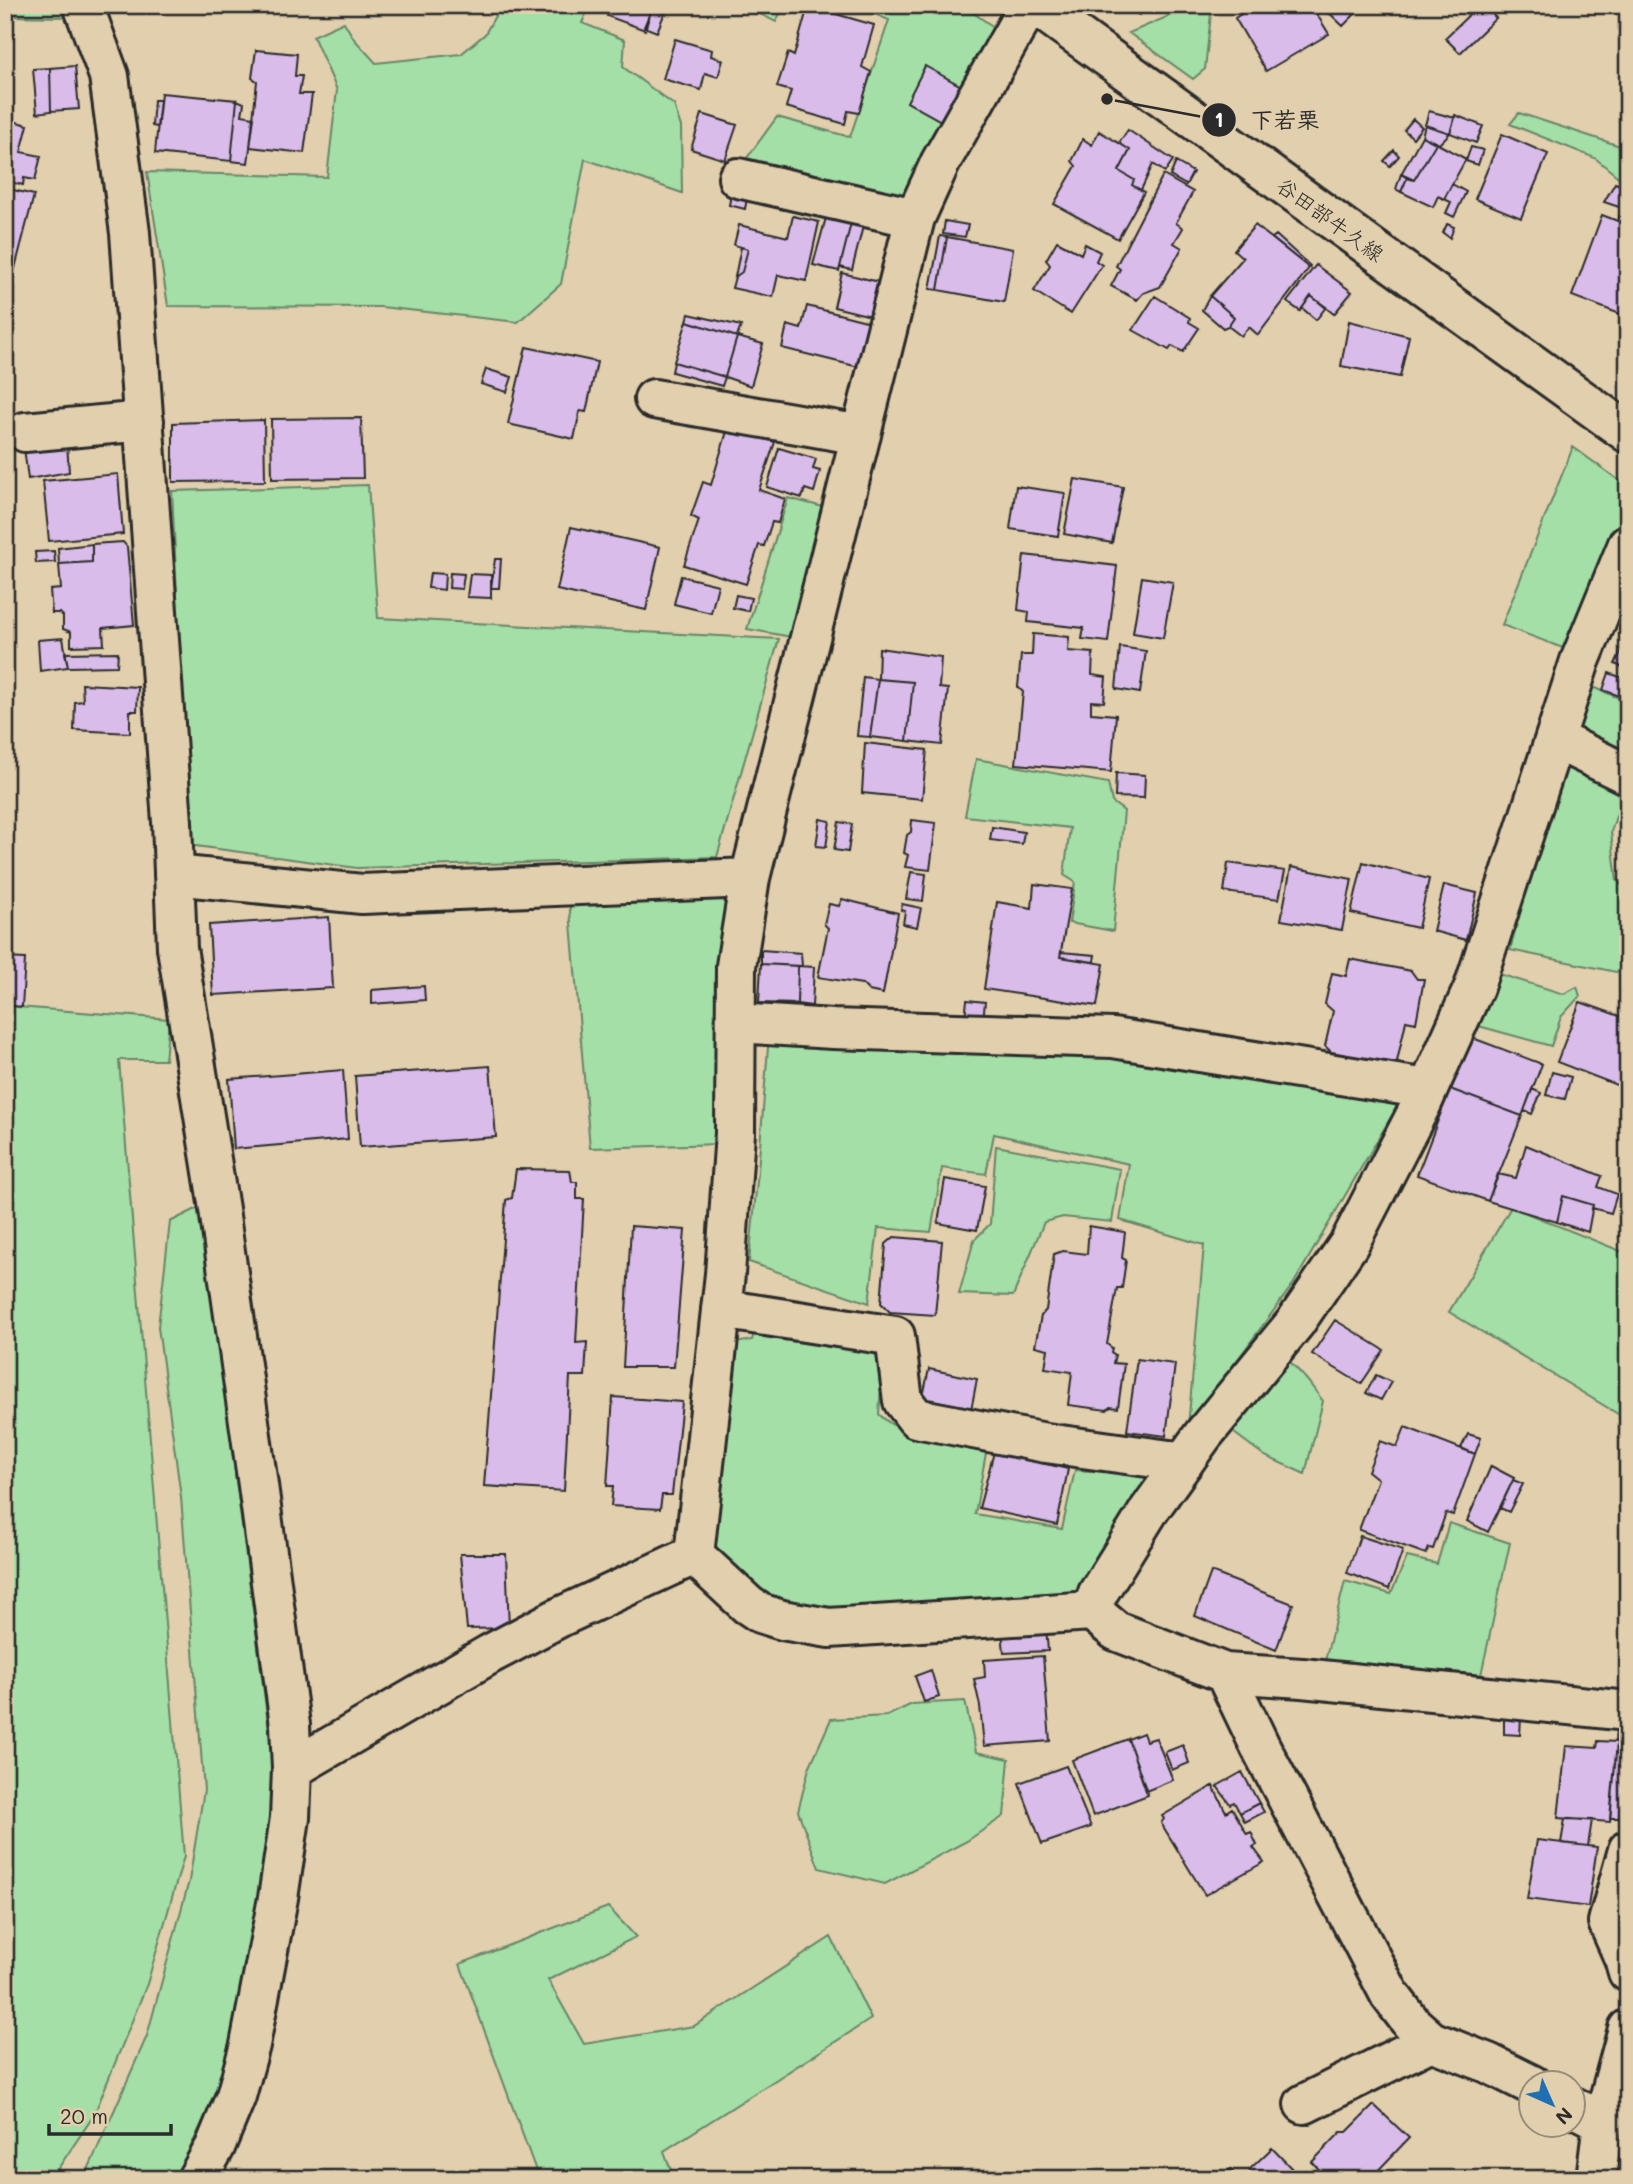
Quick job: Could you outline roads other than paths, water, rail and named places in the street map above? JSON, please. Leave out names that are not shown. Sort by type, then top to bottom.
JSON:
[{"type":"street","points":[[83,5],[109,76],[130,233],[177,948],[219,1209],[290,1725],[290,1818],[250,2045],[236,2095],[215,2147],[197,2179]]},
{"type":"street","points":[[694,1555],[721,1309],[735,1133],[736,966],[750,878],[915,218],[940,163],[1049,10]]},
{"type":"street","name":"谷田部牛久線","points":[[1049,10],[1628,433]]},
{"type":"street","points":[[738,178],[915,218]]},
{"type":"street","points":[[654,399],[862,435]]},
{"type":"street","points":[[25,432],[144,421]]},
{"type":"street","points":[[1092,1611],[1098,1593],[1150,1509],[1203,1435],[1295,1323],[1349,1244],[1427,1089],[1474,987],[1580,661],[1628,544]]},
{"type":"street","points":[[1555,739],[1628,775]]},
{"type":"street","points":[[174,875],[362,894],[750,878]]},
{"type":"street","points":[[736,1023],[1112,1038],[1427,1089]]},
{"type":"street","points":[[721,1309],[895,1336],[903,1401],[916,1418],[1046,1443],[1184,1462]]},
{"type":"street","points":[[292,1769],[525,1636],[694,1555]]},
{"type":"street","points":[[694,1555],[760,1613],[782,1620],[829,1628],[1092,1611],[1116,1631],[1225,1673],[1302,1678],[1628,1711]]},
{"type":"street","points":[[1225,1673],[1390,1995],[1413,2025],[1431,2041],[1488,2063],[1518,2078]]},
{"type":"street","points":[[1628,1850],[1608,1922],[1628,1972]]},
{"type":"street","points":[[1596,2179],[1588,2114],[1628,2029]]},
{"type":"street","points":[[1304,2104],[1431,2041]]},
{"type":"place","name":"下若栗","points":[[1107,99]]}]
